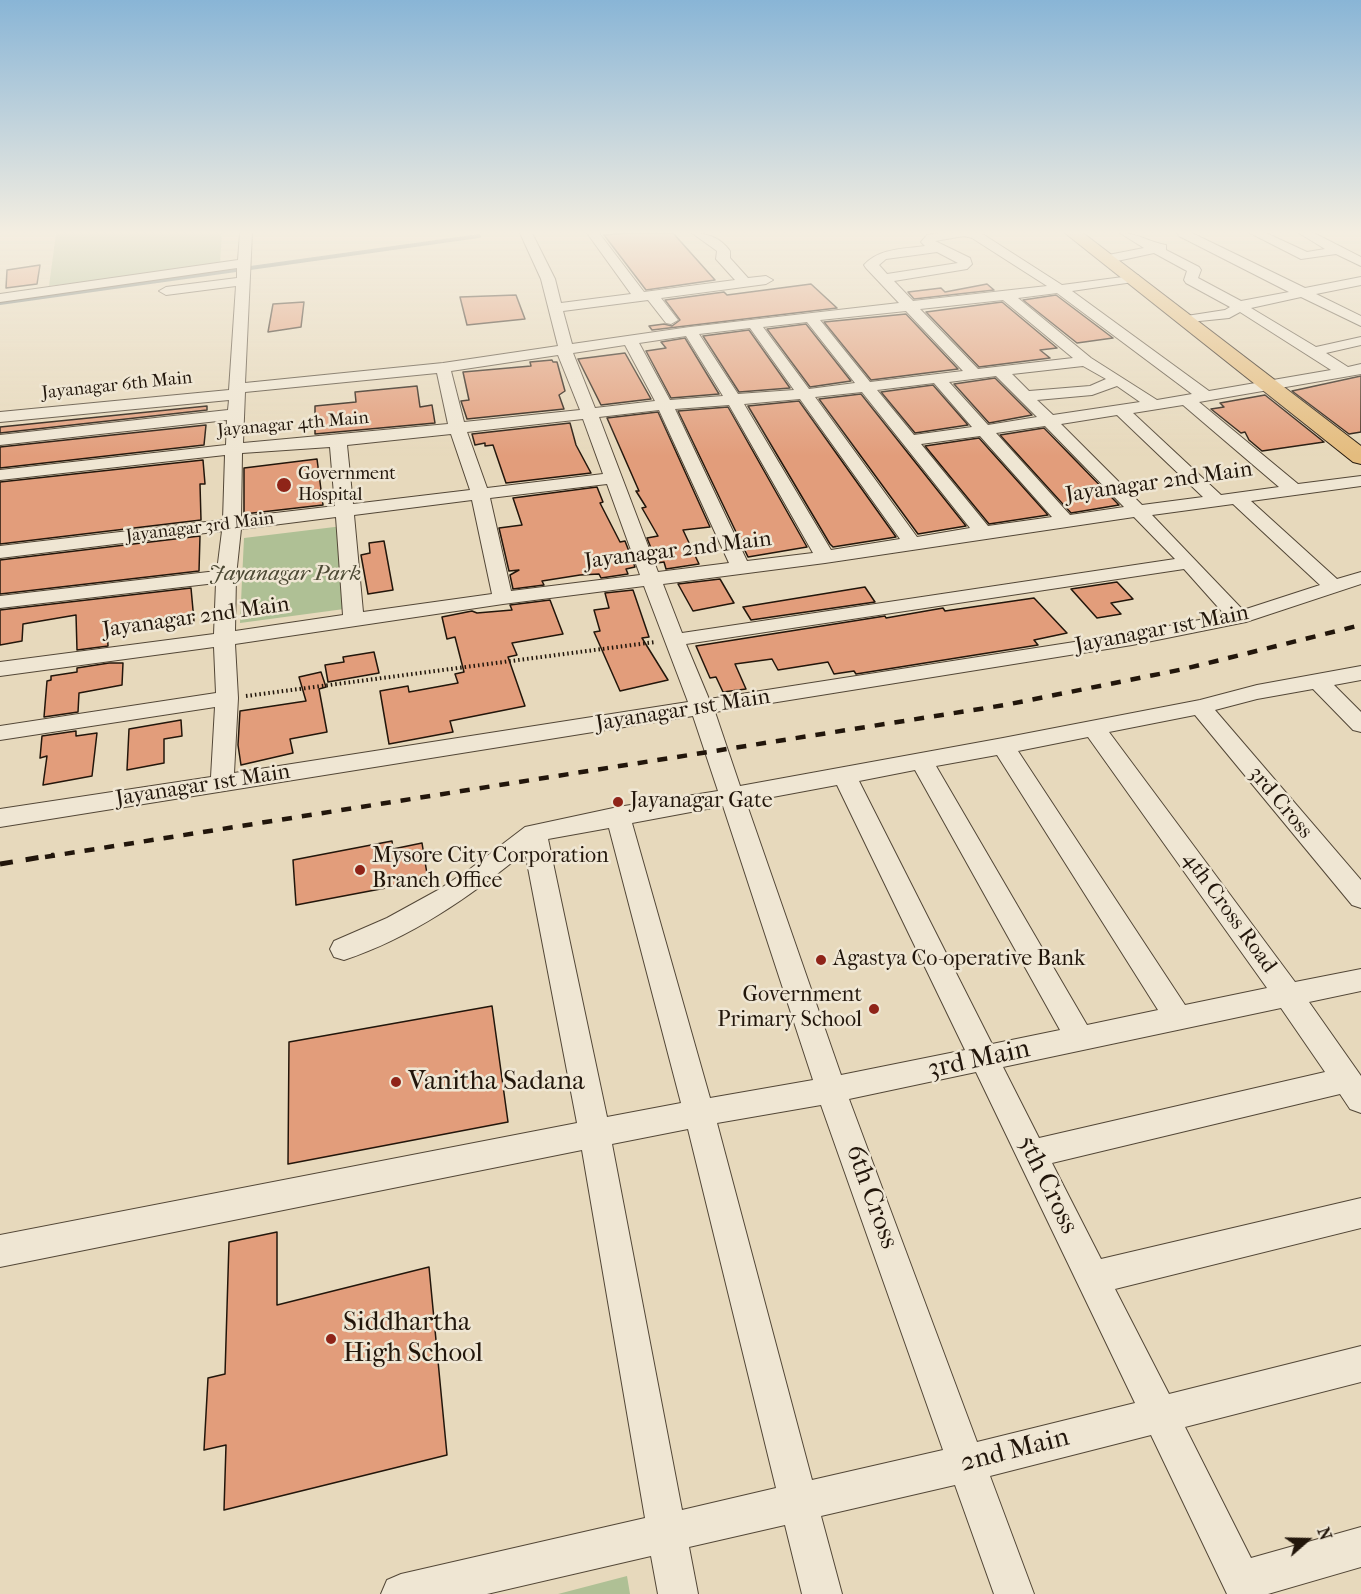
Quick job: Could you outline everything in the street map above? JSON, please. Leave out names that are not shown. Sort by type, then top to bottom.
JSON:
[{"type":"main road","points":[[1169,307],[1361,457]]},
{"type":"street","points":[[222,783],[227,698],[224,639],[226,576],[232,524],[242,307]]},
{"type":"street","points":[[555,308],[560,307]]},
{"type":"street","points":[[658,307],[671,320]]},
{"type":"street","name":"Jayanagar 6th Main","points":[[0,417],[443,368],[690,331],[897,307]]},
{"type":"street","points":[[910,307],[974,374]]},
{"type":"street","points":[[1021,307],[1086,361],[1154,405]]},
{"type":"street","points":[[1085,307],[1207,397]]},
{"type":"street","points":[[1185,320],[1229,314],[1237,307]]},
{"type":"street","points":[[1241,307],[1349,375]]},
{"type":"street","points":[[1332,307],[1361,322]]},
{"type":"street","name":"6th Cross","points":[[555,308],[566,349],[565,354],[590,412],[674,640],[702,708],[831,1090],[1014,1594]]},
{"type":"street","points":[[0,312],[23,309]]},
{"type":"street","points":[[810,317],[982,532]]},
{"type":"street","points":[[754,324],[912,543]]},
{"type":"street","points":[[690,331],[734,400],[825,556]]},
{"type":"street","points":[[630,340],[664,405],[741,568]]},
{"type":"street","points":[[1313,352],[1361,341]]},
{"type":"street","points":[[1345,345],[1361,354]]},
{"type":"street","name":"Jayanagar 4th Main","points":[[0,475],[234,449],[338,441],[590,412],[804,394],[1086,361]]},
{"type":"street","points":[[443,368],[457,427],[480,494],[504,598]]},
{"type":"street","points":[[1000,371],[1189,563],[1239,618]]},
{"type":"street","points":[[910,441],[1349,375]]},
{"type":"street","points":[[937,378],[1065,520]]},
{"type":"street","points":[[1025,396],[1092,390],[1116,381]]},
{"type":"street","points":[[1187,400],[1294,490]]},
{"type":"street","points":[[1121,411],[1216,500]]},
{"type":"street","points":[[0,440],[237,414]]},
{"type":"street","points":[[338,441],[354,620]]},
{"type":"street","name":"Jayanagar 3rd Main","points":[[0,552],[614,478]]},
{"type":"street","name":"Jayanagar 2nd Main","points":[[0,669],[504,598],[741,568],[1137,510],[1361,481]]},
{"type":"street","points":[[1236,497],[1334,587]]},
{"type":"street","points":[[674,640],[1189,563]]},
{"type":"street","points":[[0,602],[226,576]]},
{"type":"street","name":"Jayanagar 1st Main","points":[[0,818],[1132,639],[1239,618],[1361,578]]},
{"type":"street","points":[[344,949],[396,925],[478,877],[502,859],[516,843],[534,833],[922,762],[1200,707],[1257,692],[1361,673]]},
{"type":"street","points":[[1319,682],[1361,725]]},
{"type":"street","points":[[0,733],[227,698]]},
{"type":"street","name":"3rd Cross","points":[[1200,707],[1361,898]]},
{"type":"street","name":"4th Cross Road","points":[[1094,728],[1288,995],[1354,1090]]},
{"type":"street","points":[[1003,746],[1178,1018]]},
{"type":"street","points":[[922,762],[1080,1039]]},
{"type":"street","name":"5th Cross","points":[[845,776],[1245,1587]]},
{"type":"street","points":[[618,816],[699,1113],[822,1594]]},
{"type":"street","points":[[534,833],[595,1135],[678,1594]]},
{"type":"street","name":"3rd Main","points":[[0,1251],[699,1113],[831,1090],[1361,980]]},
{"type":"street","points":[[1031,1154],[1354,1090]]},
{"type":"street","points":[[1092,1278],[1361,1213]]},
{"type":"street","name":"2nd Main","points":[[401,1594],[968,1463],[1361,1364]]},
{"type":"street","points":[[1245,1587],[1361,1546]]},
{"type":"path","points":[[227,698],[674,640]]},
{"type":"green space","name":"Jayanagar Park","points":[[351,525],[359,607],[240,623],[244,538]]},
{"type":"green space","points":[[627,1576],[630,1594],[558,1594]]},
{"type":"building","points":[[272,307],[303,307],[301,327],[268,332]]},
{"type":"building","points":[[463,307],[521,307],[525,319],[467,325]]},
{"type":"building","points":[[671,307],[837,308],[652,330],[649,326],[664,324],[672,326],[680,320]]},
{"type":"building","points":[[961,307],[1008,307],[1057,348],[1040,350],[1050,358],[979,367],[926,312]]},
{"type":"building","points":[[1032,307],[1072,307],[1113,338],[1077,343]]},
{"type":"building","points":[[906,314],[958,369],[871,380],[824,322]]},
{"type":"building","points":[[806,324],[851,381],[810,387],[767,329]]},
{"type":"building","points":[[749,330],[790,388],[739,392],[703,336]]},
{"type":"building","points":[[685,338],[719,394],[671,398],[646,351],[666,348],[661,342]]},
{"type":"building","points":[[625,353],[651,399],[601,405],[578,359]]},
{"type":"building","points":[[552,360],[557,362],[565,391],[559,395],[564,409],[467,419],[461,401],[469,400],[463,372],[531,366],[530,362]]},
{"type":"building","points":[[1361,376],[1361,432],[1349,434],[1292,391]]},
{"type":"building","points":[[995,378],[1032,415],[989,423],[954,384]]},
{"type":"building","points":[[933,385],[968,425],[915,433],[881,392]]},
{"type":"building","points":[[417,386],[420,407],[432,405],[435,423],[315,434],[315,406],[356,402],[355,392]]},
{"type":"building","points":[[861,394],[966,526],[918,534],[819,399]]},
{"type":"building","points":[[1265,395],[1324,442],[1262,451],[1249,440],[1245,432],[1241,433],[1211,409],[1224,407],[1220,403]]},
{"type":"building","points":[[799,401],[896,537],[833,547],[830,544],[748,406]]},
{"type":"building","points":[[207,406],[207,410],[0,433],[0,427]]},
{"type":"building","points":[[728,407],[807,547],[748,557],[678,411]]},
{"type":"building","points":[[658,412],[710,527],[683,530],[699,564],[666,569],[664,562],[657,563],[647,538],[658,536],[642,508],[646,507],[636,491],[639,491],[607,418]]},
{"type":"building","points":[[570,423],[576,445],[591,473],[506,483],[493,445],[485,446],[485,443],[475,445],[472,434]]},
{"type":"building","points":[[206,425],[204,445],[0,468],[0,447]]},
{"type":"building","points":[[1044,428],[1119,505],[1071,513],[1000,435]]},
{"type":"building","points":[[979,438],[1048,515],[989,524],[925,446]]},
{"type":"building","points":[[317,459],[323,505],[244,514],[244,468]]},
{"type":"building","points":[[203,460],[205,484],[200,484],[201,520],[0,544],[0,482]]},
{"type":"building","points":[[597,487],[603,502],[600,503],[620,542],[625,541],[635,567],[626,569],[628,574],[601,578],[599,574],[580,575],[542,581],[544,585],[513,589],[510,575],[519,570],[509,571],[499,528],[522,525],[513,498]]},
{"type":"building","points":[[200,536],[199,571],[0,594],[0,560]]},
{"type":"building","points":[[384,541],[393,590],[368,594],[361,555],[370,553],[369,543]]},
{"type":"building","points":[[720,579],[734,603],[693,611],[678,584]]},
{"type":"building","points":[[1117,582],[1133,599],[1111,603],[1121,614],[1097,618],[1071,589]]},
{"type":"building","points":[[865,587],[875,602],[751,620],[743,607]]},
{"type":"building","points":[[191,588],[194,621],[174,625],[173,620],[157,623],[157,619],[107,628],[108,646],[77,650],[76,615],[23,624],[22,641],[0,645],[0,610]]},
{"type":"building","points":[[633,590],[649,637],[642,638],[668,680],[620,691],[594,632],[600,631],[594,610],[609,608],[605,593]]},
{"type":"building","points":[[1034,598],[1067,633],[1034,640],[1038,645],[856,674],[854,671],[834,674],[828,662],[778,670],[772,659],[735,664],[746,689],[723,692],[716,677],[710,678],[696,646],[885,616],[886,618],[943,608],[945,611]]},
{"type":"building","points":[[550,600],[563,634],[512,643],[517,655],[508,657],[525,706],[450,721],[453,732],[389,744],[380,691],[408,686],[409,692],[458,683],[455,674],[464,672],[455,637],[447,639],[442,617],[472,611],[477,613],[512,610],[510,605]]},
{"type":"building","points":[[374,652],[379,673],[328,682],[325,665],[344,662],[343,657]]},
{"type":"building","points":[[123,663],[122,685],[79,693],[78,712],[44,717],[47,681],[51,680],[51,676],[77,672],[77,668]]},
{"type":"building","points":[[321,672],[326,687],[319,689],[327,732],[290,739],[293,753],[241,765],[238,745],[240,711],[306,701],[299,677]]},
{"type":"building","points":[[181,720],[182,736],[164,739],[164,763],[127,770],[129,729]]},
{"type":"building","points":[[76,731],[76,736],[97,733],[92,776],[43,785],[47,756],[40,758],[42,736]]},
{"type":"building","name":"Mysore City Corporation Branch Office","points":[[392,841],[393,849],[422,843],[428,880],[296,905],[293,860]]},
{"type":"building","name":"Vanitha Sadana","points":[[492,1006],[508,1122],[288,1164],[289,1042]]},
{"type":"building","name":"Siddhartha High School","points":[[277,1232],[277,1305],[429,1267],[447,1455],[224,1510],[226,1445],[204,1450],[208,1378],[225,1374],[229,1242]]},
{"type":"railway","points":[[45,857],[1005,705],[1184,669],[1361,625]]},
{"type":"railway","points":[[0,864],[54,855]]},
{"type":"place","name":"Government Hospital","points":[[284,485]]},
{"type":"place","name":"Jayanagar Gate","points":[[618,802]]},
{"type":"place","name":"Mysore City Corporation Branch Office","points":[[360,870]]},
{"type":"place","name":"Agastya Co-operative Bank","points":[[821,960]]},
{"type":"place","name":"Government Primary School","points":[[874,1009]]},
{"type":"place","name":"Vanitha Sadana","points":[[396,1082]]},
{"type":"place","name":"Siddhartha High School","points":[[331,1339]]}]
